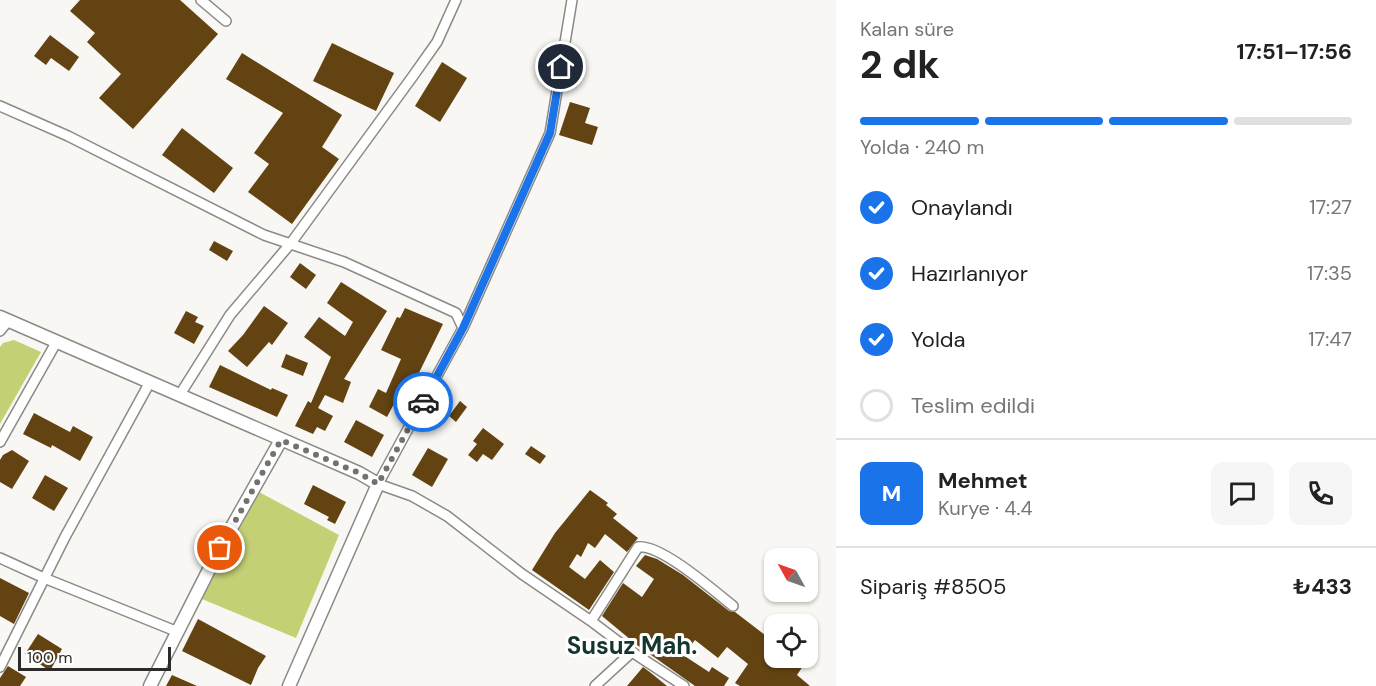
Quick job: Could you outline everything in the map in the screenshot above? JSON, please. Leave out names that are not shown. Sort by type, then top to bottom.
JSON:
[{"type":"street","points":[[201,0],[226,21]]},
{"type":"street","points":[[179,396],[230,315],[291,243],[431,50],[456,0]]},
{"type":"street","points":[[289,686],[378,484],[463,328],[550,133],[572,0]]},
{"type":"street","points":[[0,106],[68,136],[264,235],[344,262],[456,313],[463,328]]},
{"type":"street","points":[[0,331],[4,318],[359,473],[378,484],[412,496],[447,516],[632,652],[684,686]]},
{"type":"street","points":[[0,442],[57,341]]},
{"type":"street","points":[[0,667],[4,649],[150,382]]},
{"type":"street","points":[[150,686],[220,548],[281,440]]},
{"type":"street","points":[[591,621],[638,547],[644,546],[689,571],[733,606]]},
{"type":"street","points":[[0,558],[178,633]]},
{"type":"street","points":[[600,684],[632,652]]},
{"type":"green space","points":[[14,340],[41,352],[0,424],[0,347],[3,343]]},
{"type":"green space","points":[[259,492],[339,535],[296,638],[202,599]]},
{"type":"building","points":[[80,0],[180,0],[218,34],[133,129],[99,98],[121,74],[87,42],[95,33],[70,11]]},
{"type":"building","points":[[50,35],[79,57],[69,71],[51,58],[46,65],[34,56]]},
{"type":"building","points":[[332,43],[394,73],[376,111],[313,81]]},
{"type":"building","points":[[242,53],[342,115],[322,147],[339,159],[292,224],[248,192],[269,164],[254,153],[283,113],[226,79]]},
{"type":"building","points":[[442,62],[467,78],[440,122],[415,106]]},
{"type":"building","points":[[570,102],[590,108],[585,123],[598,127],[592,145],[559,135]]},
{"type":"building","points":[[182,128],[233,168],[214,193],[162,155]]},
{"type":"building","points":[[214,241],[233,251],[227,261],[209,250]]},
{"type":"building","points":[[300,263],[316,275],[306,289],[290,277]]},
{"type":"building","points":[[341,282],[387,311],[344,379],[351,382],[343,403],[325,395],[318,408],[333,416],[325,431],[317,427],[313,434],[295,426],[308,401],[311,403],[331,357],[304,337],[319,317],[345,336],[353,322],[327,303]]},
{"type":"building","points":[[264,306],[288,323],[272,345],[269,342],[247,367],[228,351]]},
{"type":"building","points":[[405,308],[443,324],[410,391],[403,387],[387,417],[369,407],[378,389],[386,393],[401,359],[381,350],[397,317],[400,318]]},
{"type":"building","points":[[186,311],[198,317],[195,322],[204,326],[194,344],[174,333]]},
{"type":"building","points":[[286,354],[308,363],[303,376],[281,367]]},
{"type":"building","points":[[220,365],[271,390],[272,388],[288,395],[277,417],[209,387]]},
{"type":"building","points":[[460,401],[467,407],[456,422],[449,416]]},
{"type":"building","points":[[34,413],[70,432],[73,426],[93,437],[80,461],[52,445],[51,448],[23,434]]},
{"type":"building","points":[[356,420],[384,435],[372,457],[344,442]]},
{"type":"building","points":[[483,428],[504,444],[492,460],[483,454],[477,462],[468,455],[477,444],[473,441]]},
{"type":"building","points":[[531,446],[546,456],[540,464],[525,454]]},
{"type":"building","points":[[428,448],[448,459],[432,487],[412,475]]},
{"type":"building","points":[[12,450],[29,461],[12,489],[0,482],[0,460],[3,455]]},
{"type":"building","points":[[45,475],[68,488],[54,511],[32,498]]},
{"type":"building","points":[[313,485],[346,502],[335,524],[327,520],[329,517],[304,504]]},
{"type":"building","points":[[590,490],[608,503],[606,505],[617,514],[613,518],[638,538],[627,552],[605,534],[595,548],[588,543],[581,557],[577,554],[569,567],[585,579],[600,560],[614,572],[589,610],[532,570],[555,533]]},
{"type":"building","points":[[645,555],[657,559],[683,575],[729,611],[735,612],[764,634],[764,668],[802,668],[797,675],[810,686],[740,686],[735,683],[748,664],[727,647],[718,658],[695,640],[683,655],[709,672],[712,667],[729,678],[724,686],[695,686],[637,645],[602,616],[623,583],[642,597],[654,579],[636,566]]},
{"type":"building","points":[[0,578],[29,593],[14,624],[0,616]]},
{"type":"building","points":[[198,619],[266,656],[251,685],[182,651]]},
{"type":"building","points":[[38,634],[62,649],[50,671],[25,654]]},
{"type":"building","points":[[8,666],[26,677],[20,686],[0,686],[0,678]]},
{"type":"building","points":[[643,667],[651,673],[667,686],[627,686]]},
{"type":"building","points":[[172,675],[197,686],[166,686]]},
{"type":"way so far","points":[[220,548],[281,440],[359,473],[378,484],[423,402]]},
{"type":"district","name":"Susuz Mah.","points":[[632,646]]},
{"type":"route","points":[[423,402],[463,328],[550,133],[561,67]]}]
